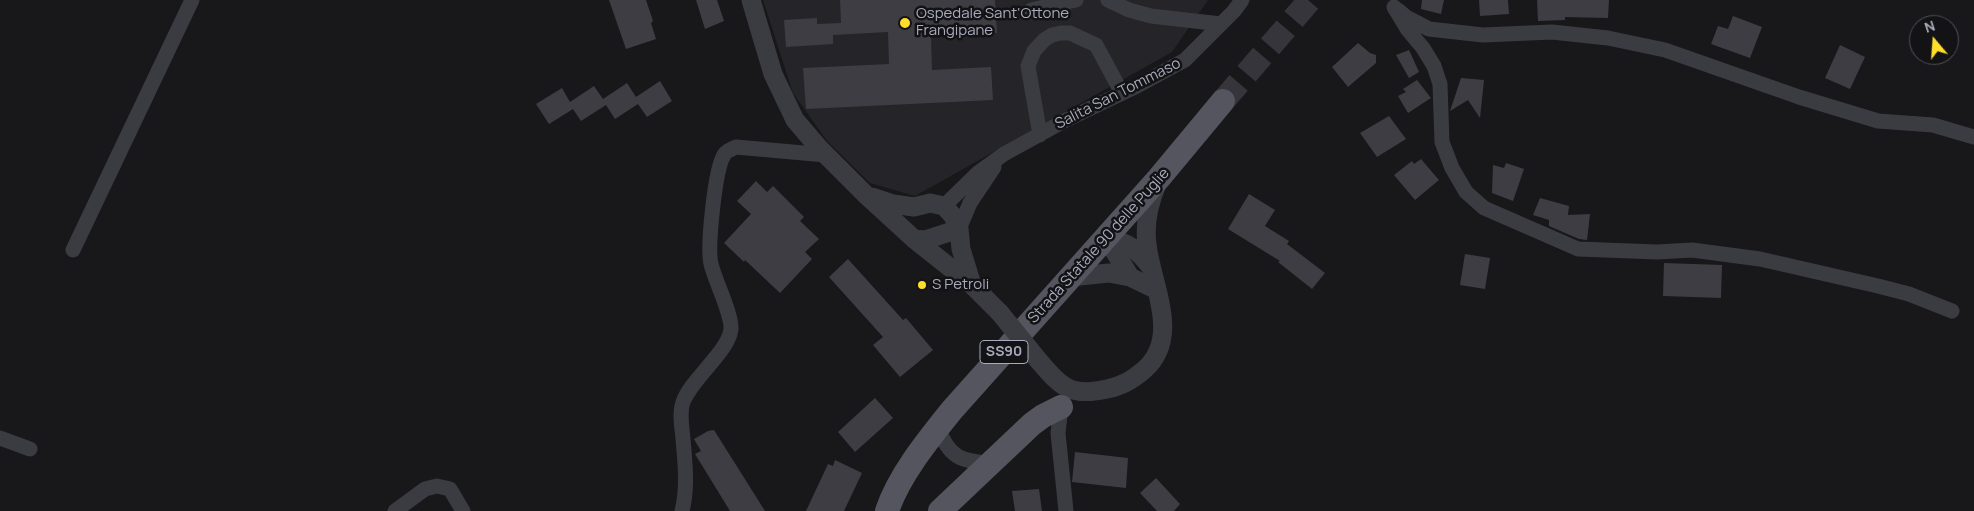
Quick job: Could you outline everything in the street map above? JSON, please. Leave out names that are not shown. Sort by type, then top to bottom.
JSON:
[{"type":"main road","name":"Strada Statale 90 delle Puglie","points":[[887,511],[905,475],[922,448],[938,428],[1159,178],[1223,101]]},
{"type":"main road","points":[[940,511],[1032,424],[1067,399]]},
{"type":"street","points":[[72,250],[192,0]]},
{"type":"street","points":[[751,0],[773,74],[795,120],[826,155],[866,195],[914,239],[972,284],[1000,313],[1055,380],[1067,399],[1058,433],[1066,511]]},
{"type":"street","points":[[1030,10],[1076,0]]},
{"type":"street","points":[[1108,0],[1129,10],[1151,16],[1221,24]]},
{"type":"street","name":"Salita San Tommaso","points":[[944,206],[979,172],[1004,154],[1186,60],[1242,0]]},
{"type":"street","points":[[1391,4],[1406,17],[1429,29],[1483,35],[1552,32],[1608,38],[1656,48],[1731,72],[1799,97],[1878,120],[1933,125],[1974,137]]},
{"type":"street","points":[[1391,4],[1434,66],[1440,84],[1442,142],[1452,168],[1466,192],[1484,208],[1578,249],[1657,252],[1692,250],[1760,259],[1909,294],[1952,311]]},
{"type":"street","points":[[1040,135],[1028,66],[1034,51],[1044,40],[1052,35],[1070,33],[1096,45],[1122,93]]},
{"type":"street","points":[[683,511],[686,481],[681,414],[683,401],[696,379],[726,343],[731,328],[726,307],[717,287],[710,261],[713,206],[718,167],[725,153],[736,147],[826,155]]},
{"type":"street","name":"Salita San Tommaso","points":[[959,229],[970,203],[1004,154]]},
{"type":"street","points":[[1067,399],[1116,388],[1132,380],[1150,364],[1160,345],[1164,320],[1151,267],[1146,229],[1149,203],[1159,178]]},
{"type":"street","points":[[866,195],[893,204],[914,207],[930,203],[944,206],[953,216],[959,229],[961,249],[972,284]]},
{"type":"street","points":[[914,207],[911,221],[914,239]]},
{"type":"street","points":[[914,239],[926,240],[959,229]]},
{"type":"street","points":[[1106,237],[1128,244],[1139,251],[1151,267]]},
{"type":"street","points":[[1106,237],[1130,276]]},
{"type":"street","points":[[1070,277],[1109,272],[1130,276],[1157,290]]},
{"type":"street","points":[[938,428],[944,442],[961,458],[971,462],[991,463]]},
{"type":"street","points":[[0,438],[30,449]]},
{"type":"street","points":[[394,511],[425,489],[438,486],[450,489],[462,511]]},
{"type":"shaded area","points":[[763,0],[1208,0],[1172,52],[915,196],[870,183],[827,141],[793,93]]},
{"type":"building","points":[[609,0],[646,0],[653,21],[651,23],[656,39],[626,49]]},
{"type":"building","points":[[696,0],[717,0],[724,21],[705,29]]},
{"type":"building","points":[[840,0],[995,0],[997,33],[931,36],[932,70],[991,67],[993,100],[806,109],[803,68],[889,64],[888,32],[833,35],[833,44],[786,47],[784,20],[817,18],[817,24],[841,23]]},
{"type":"building","points":[[1422,0],[1444,0],[1441,14],[1421,9]]},
{"type":"building","points":[[1479,0],[1508,0],[1509,14],[1480,16]]},
{"type":"building","points":[[1537,0],[1609,0],[1608,18],[1565,17],[1565,20],[1538,21]]},
{"type":"building","points":[[1733,16],[1762,27],[1750,58],[1711,44],[1718,26],[1728,29]]},
{"type":"building","points":[[1358,43],[1370,53],[1376,55],[1376,63],[1348,87],[1332,67]]},
{"type":"building","points":[[1840,45],[1865,57],[1850,89],[1825,78]]},
{"type":"building","points":[[1409,50],[1419,72],[1409,78],[1396,55]]},
{"type":"building","points":[[1461,78],[1484,80],[1480,118],[1468,100],[1450,111]]},
{"type":"building","points":[[1417,80],[1431,98],[1408,113],[1398,96],[1406,92],[1403,89]]},
{"type":"building","points":[[660,81],[672,101],[647,117],[638,104],[615,119],[606,105],[581,121],[573,109],[549,124],[536,104],[562,88],[570,102],[594,86],[603,99],[627,83],[636,97]]},
{"type":"building","points":[[1389,116],[1406,139],[1377,157],[1360,133]]},
{"type":"building","points":[[1421,159],[1439,180],[1415,200],[1394,175],[1412,161],[1414,164]]},
{"type":"building","points":[[1506,163],[1524,169],[1513,201],[1492,193],[1493,165],[1504,168]]},
{"type":"building","points":[[756,181],[767,192],[773,186],[804,217],[800,221],[819,239],[805,252],[812,259],[780,293],[724,243],[751,214],[737,201]]},
{"type":"building","points":[[1249,194],[1275,210],[1265,226],[1289,241],[1287,244],[1325,273],[1312,289],[1278,262],[1280,261],[1228,229]]},
{"type":"building","points":[[1540,198],[1569,206],[1568,215],[1590,214],[1587,240],[1579,239],[1549,226],[1549,220],[1533,215]]},
{"type":"building","points":[[1465,254],[1490,258],[1485,289],[1460,285]]},
{"type":"building","points":[[848,259],[903,320],[906,318],[933,350],[900,377],[873,345],[883,337],[829,277]]},
{"type":"building","points":[[1664,263],[1722,265],[1721,298],[1663,296]]},
{"type":"building","points":[[875,398],[893,418],[855,452],[838,432]]},
{"type":"building","points":[[714,430],[765,511],[730,511],[695,454],[701,451],[694,439],[708,431]]},
{"type":"building","points":[[1075,452],[1128,458],[1126,488],[1072,482]]},
{"type":"building","points":[[835,460],[862,473],[844,511],[806,511],[828,464],[833,466]]},
{"type":"building","points":[[1156,478],[1180,504],[1174,511],[1157,511],[1140,493]]},
{"type":"building","points":[[1039,489],[1042,511],[1015,511],[1012,491]]},
{"type":"tunnel","points":[[1223,101],[1310,0]]},
{"type":"place","name":"Ospedale Sant'Ottone Frangipane","points":[[905,23]]},
{"type":"place","name":"S Petroli","points":[[922,285]]}]
